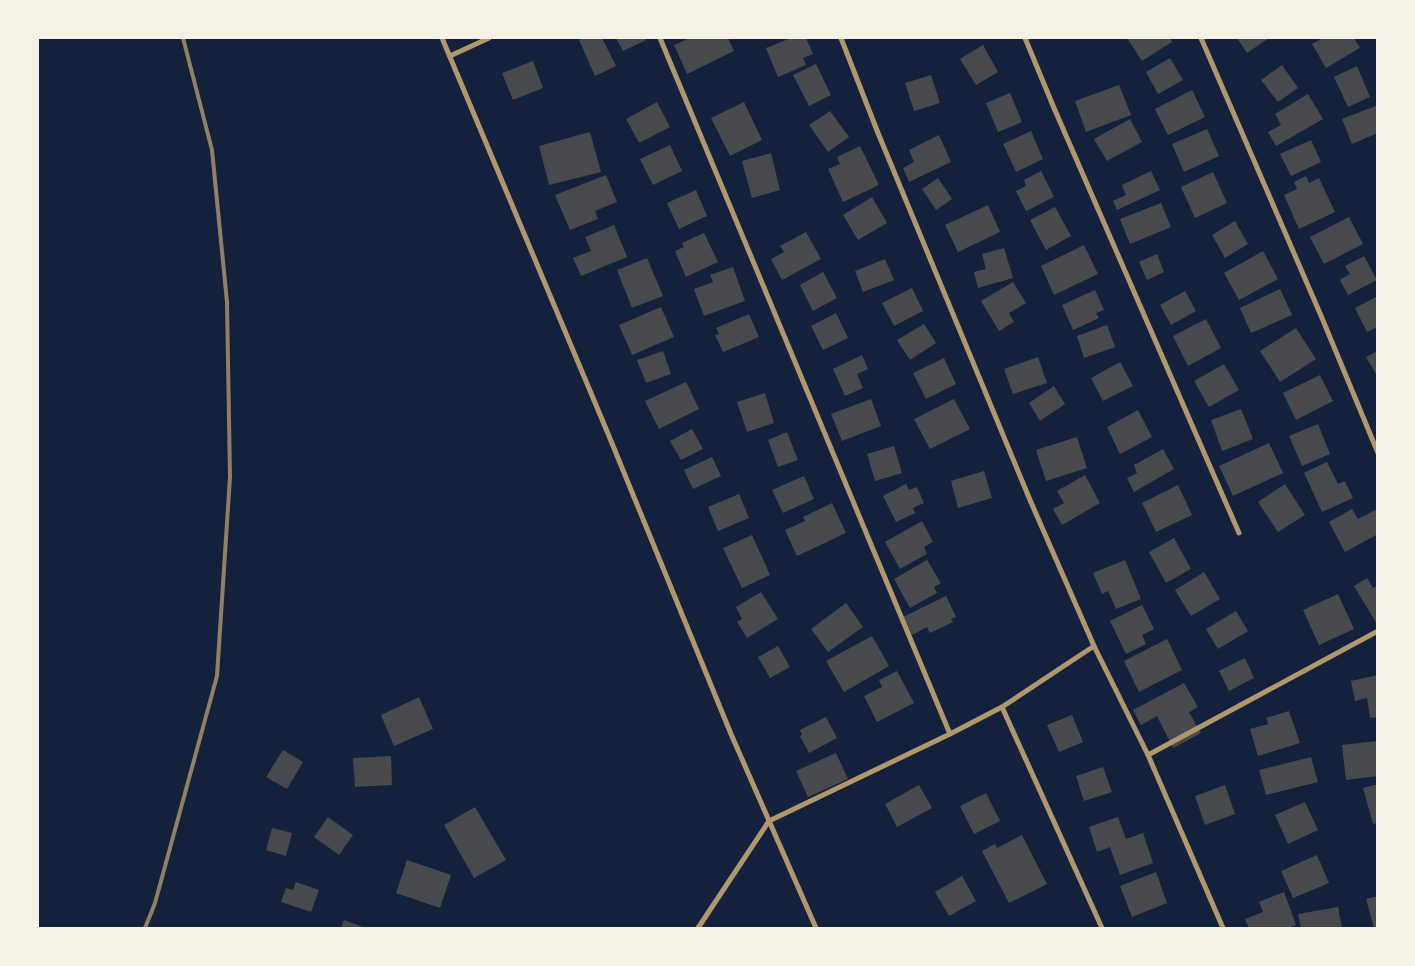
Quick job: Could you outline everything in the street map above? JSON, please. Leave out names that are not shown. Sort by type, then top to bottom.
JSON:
[{"type":"street","points":[[442,38],[731,734],[816,928]]},
{"type":"street","points":[[450,56],[489,38]]},
{"type":"street","points":[[660,38],[950,734]]},
{"type":"street","points":[[841,38],[878,133],[1030,500],[1094,646],[1148,755],[1222,928]]},
{"type":"street","points":[[1025,38],[1239,533]]},
{"type":"street","points":[[1201,38],[1378,453]]},
{"type":"street","points":[[1148,755],[1378,631]]},
{"type":"street","points":[[698,928],[768,820],[950,734],[1002,707],[1094,646]]},
{"type":"street","points":[[1002,707],[1102,928]]},
{"type":"building","points":[[584,38],[602,38],[616,66],[595,76],[579,40]]},
{"type":"building","points":[[616,38],[644,38],[646,40],[623,51]]},
{"type":"building","points":[[690,38],[728,38],[734,51],[687,74],[674,45]]},
{"type":"building","points":[[791,38],[806,38],[813,54],[803,58],[806,65],[778,77],[766,48]]},
{"type":"building","points":[[1127,38],[1170,38],[1172,42],[1142,61]]},
{"type":"building","points":[[1237,38],[1269,38],[1247,53]]},
{"type":"building","points":[[1323,38],[1354,38],[1360,48],[1326,68],[1312,44]]},
{"type":"building","points":[[983,45],[998,72],[976,85],[960,59]]},
{"type":"building","points":[[1170,58],[1183,80],[1158,94],[1146,72]]},
{"type":"building","points":[[533,61],[543,88],[513,100],[502,73]]},
{"type":"building","points":[[816,64],[831,95],[809,106],[793,75]]},
{"type":"building","points":[[1282,65],[1298,88],[1278,102],[1261,80]]},
{"type":"building","points":[[1357,66],[1370,97],[1348,107],[1334,77]]},
{"type":"building","points":[[931,75],[940,103],[914,111],[905,83]]},
{"type":"building","points":[[1119,85],[1131,115],[1086,132],[1075,101]]},
{"type":"building","points":[[1192,90],[1205,117],[1168,135],[1155,109]]},
{"type":"building","points":[[1010,93],[1022,122],[998,132],[986,103]]},
{"type":"building","points":[[1308,94],[1323,119],[1276,146],[1268,132],[1281,125],[1275,114]]},
{"type":"building","points":[[657,102],[670,127],[639,143],[626,119]]},
{"type":"building","points":[[744,102],[762,140],[730,156],[711,118]]},
{"type":"building","points":[[1378,105],[1378,133],[1352,144],[1342,119]]},
{"type":"building","points":[[830,111],[849,137],[828,152],[809,125]]},
{"type":"building","points":[[1130,119],[1142,142],[1107,161],[1094,139]]},
{"type":"building","points":[[1207,129],[1219,156],[1184,172],[1172,144]]},
{"type":"building","points":[[1031,131],[1043,159],[1016,172],[1003,144]]},
{"type":"building","points":[[590,132],[601,172],[549,185],[539,146]]},
{"type":"building","points":[[939,135],[951,162],[909,182],[903,168],[914,162],[909,150]]},
{"type":"building","points":[[1311,140],[1321,162],[1291,176],[1280,154]]},
{"type":"building","points":[[670,145],[682,171],[653,185],[640,159]]},
{"type":"building","points":[[860,146],[879,185],[843,202],[828,169],[840,164],[837,157]]},
{"type":"building","points":[[771,153],[780,190],[752,198],[742,161]]},
{"type":"building","points":[[1041,171],[1054,197],[1026,211],[1016,191],[1026,186],[1024,180]]},
{"type":"building","points":[[1151,171],[1160,190],[1117,210],[1113,201],[1126,195],[1122,185]]},
{"type":"building","points":[[1213,172],[1227,203],[1195,218],[1181,187]]},
{"type":"building","points":[[606,175],[617,202],[595,211],[598,219],[570,230],[555,195]]},
{"type":"building","points":[[1306,176],[1309,183],[1319,178],[1335,212],[1299,229],[1284,195],[1297,189],[1294,182]]},
{"type":"building","points":[[938,178],[952,199],[936,210],[922,189]]},
{"type":"building","points":[[696,190],[707,216],[679,229],[667,203]]},
{"type":"building","points":[[872,197],[887,223],[858,240],[843,215]]},
{"type":"building","points":[[1161,203],[1171,227],[1130,244],[1120,219]]},
{"type":"building","points":[[988,205],[1000,232],[958,252],[945,225]]},
{"type":"building","points":[[1055,207],[1071,236],[1046,250],[1030,220]]},
{"type":"building","points":[[1349,217],[1363,244],[1324,264],[1310,237]]},
{"type":"building","points":[[1235,221],[1248,244],[1225,258],[1212,235]]},
{"type":"building","points":[[614,225],[627,257],[581,276],[573,258],[591,251],[585,237]]},
{"type":"building","points":[[806,232],[821,259],[782,280],[771,259],[784,252],[780,246]]},
{"type":"building","points":[[704,233],[718,262],[686,277],[675,251],[684,247],[682,243]]},
{"type":"building","points":[[1084,245],[1098,274],[1054,295],[1041,266]]},
{"type":"building","points":[[1004,248],[1013,278],[978,288],[974,272],[986,269],[982,254]]},
{"type":"building","points":[[1263,251],[1278,279],[1239,300],[1224,273]]},
{"type":"building","points":[[1157,254],[1164,272],[1147,280],[1139,262]]},
{"type":"building","points":[[1364,256],[1377,280],[1348,295],[1340,280],[1350,274],[1345,266]]},
{"type":"building","points":[[647,258],[663,296],[632,308],[617,270]]},
{"type":"building","points":[[885,259],[894,280],[863,292],[855,271]]},
{"type":"building","points":[[733,267],[745,301],[704,316],[694,289],[713,282],[710,275]]},
{"type":"building","points":[[823,272],[837,298],[813,311],[800,285]]},
{"type":"building","points":[[1013,282],[1026,303],[1009,313],[1014,322],[999,331],[981,301]]},
{"type":"building","points":[[912,288],[923,311],[894,326],[882,303]]},
{"type":"building","points":[[1280,289],[1292,315],[1251,333],[1240,308]]},
{"type":"building","points":[[1095,290],[1104,310],[1096,313],[1099,318],[1073,330],[1062,305]]},
{"type":"building","points":[[1185,291],[1196,311],[1171,325],[1160,305]]},
{"type":"building","points":[[1378,296],[1378,319],[1376,320],[1378,327],[1367,332],[1355,308]]},
{"type":"building","points":[[661,307],[674,337],[632,355],[619,325]]},
{"type":"building","points":[[836,313],[848,338],[823,350],[811,326]]},
{"type":"building","points":[[749,314],[759,337],[723,352],[715,335],[719,334],[716,328]]},
{"type":"building","points":[[1206,319],[1221,348],[1188,366],[1173,336]]},
{"type":"building","points":[[924,324],[936,343],[910,360],[897,340]]},
{"type":"building","points":[[1107,325],[1115,347],[1084,358],[1077,336]]},
{"type":"building","points":[[1296,328],[1316,359],[1280,382],[1260,351]]},
{"type":"building","points":[[663,351],[671,374],[646,383],[637,360]]},
{"type":"building","points":[[1378,351],[1378,377],[1366,357]]},
{"type":"building","points":[[862,355],[868,369],[857,374],[863,388],[845,396],[833,369]]},
{"type":"building","points":[[1038,357],[1047,383],[1013,394],[1004,369]]},
{"type":"building","points":[[944,358],[956,384],[926,399],[913,373]]},
{"type":"building","points":[[1120,362],[1133,386],[1103,401],[1091,378]]},
{"type":"building","points":[[1224,364],[1239,390],[1209,407],[1194,381]]},
{"type":"building","points":[[1320,375],[1333,401],[1296,420],[1283,393]]},
{"type":"building","points":[[686,382],[699,409],[659,429],[645,401]]},
{"type":"building","points":[[1054,386],[1065,404],[1040,421],[1029,403]]},
{"type":"building","points":[[765,393],[774,423],[747,432],[737,402]]},
{"type":"building","points":[[871,399],[881,426],[842,441],[831,414]]},
{"type":"building","points":[[954,399],[970,429],[930,449],[914,419]]},
{"type":"building","points":[[1241,409],[1253,439],[1222,451],[1211,420]]},
{"type":"building","points":[[1138,410],[1152,437],[1120,454],[1107,427]]},
{"type":"building","points":[[1318,424],[1330,454],[1302,466],[1289,436]]},
{"type":"building","points":[[692,429],[703,449],[681,460],[670,441]]},
{"type":"building","points":[[787,432],[798,460],[778,467],[768,440]]},
{"type":"building","points":[[1077,437],[1087,468],[1046,481],[1036,450]]},
{"type":"building","points":[[1269,443],[1283,473],[1233,496],[1219,466]]},
{"type":"building","points":[[894,446],[902,473],[875,481],[867,454]]},
{"type":"building","points":[[1163,449],[1174,469],[1134,492],[1127,478],[1137,473],[1134,465]]},
{"type":"building","points":[[712,457],[721,476],[693,489],[684,470]]},
{"type":"building","points":[[1327,462],[1338,484],[1345,481],[1353,498],[1322,512],[1304,473]]},
{"type":"building","points":[[984,471],[992,498],[958,508],[951,481]]},
{"type":"building","points":[[1085,475],[1100,503],[1062,525],[1053,509],[1064,503],[1057,491]]},
{"type":"building","points":[[804,476],[814,499],[783,513],[772,490]]},
{"type":"building","points":[[906,484],[909,490],[917,487],[924,503],[913,508],[915,513],[896,522],[883,496]]},
{"type":"building","points":[[1285,484],[1305,515],[1278,532],[1258,502]]},
{"type":"building","points":[[1178,485],[1192,515],[1156,532],[1142,503]]},
{"type":"building","points":[[739,494],[749,518],[718,531],[708,507]]},
{"type":"building","points":[[832,503],[846,533],[797,556],[785,530],[805,521],[803,517]]},
{"type":"building","points":[[1352,509],[1358,519],[1375,510],[1378,514],[1378,534],[1345,552],[1329,522]]},
{"type":"building","points":[[922,521],[933,542],[924,547],[927,554],[900,569],[885,542]]},
{"type":"building","points":[[752,535],[770,575],[742,588],[723,548]]},
{"type":"building","points":[[1174,538],[1191,569],[1166,583],[1149,552]]},
{"type":"building","points":[[927,560],[941,583],[934,587],[937,593],[910,608],[894,579]]},
{"type":"building","points":[[1125,560],[1141,599],[1116,609],[1108,591],[1102,594],[1093,573]]},
{"type":"building","points":[[1204,572],[1220,599],[1191,616],[1175,590]]},
{"type":"building","points":[[1367,578],[1373,588],[1378,585],[1378,626],[1354,586]]},
{"type":"building","points":[[761,592],[778,619],[747,638],[737,622],[742,619],[736,607]]},
{"type":"building","points":[[1338,594],[1354,629],[1319,645],[1303,610]]},
{"type":"building","points":[[946,596],[956,617],[951,619],[953,622],[930,633],[927,627],[912,635],[903,617]]},
{"type":"building","points":[[846,603],[863,627],[828,652],[811,629]]},
{"type":"building","points":[[1142,605],[1154,629],[1142,635],[1146,644],[1126,654],[1110,621]]},
{"type":"building","points":[[1236,611],[1248,631],[1218,649],[1206,629]]},
{"type":"building","points":[[872,636],[889,666],[844,692],[826,661]]},
{"type":"building","points":[[1167,639],[1182,670],[1139,692],[1124,661]]},
{"type":"building","points":[[778,646],[790,667],[770,678],[758,657]]},
{"type":"building","points":[[1245,658],[1254,678],[1229,691],[1219,671]]},
{"type":"building","points":[[897,671],[914,703],[877,722],[864,696],[882,687],[879,680]]},
{"type":"building","points":[[1378,675],[1378,717],[1370,718],[1367,698],[1355,701],[1351,681]]},
{"type":"building","points":[[1184,683],[1198,707],[1189,712],[1201,733],[1173,748],[1157,716],[1141,725],[1133,710]]},
{"type":"building","points":[[419,697],[433,729],[394,746],[381,715]]},
{"type":"building","points":[[1289,711],[1300,743],[1258,756],[1250,729],[1268,724],[1266,718]]},
{"type":"building","points":[[1072,715],[1083,742],[1059,752],[1047,725]]},
{"type":"building","points":[[826,717],[837,738],[809,753],[800,736],[802,735],[800,730]]},
{"type":"building","points":[[1378,741],[1378,776],[1346,780],[1342,745]]},
{"type":"building","points":[[283,750],[303,762],[287,789],[266,777]]},
{"type":"building","points":[[836,753],[848,779],[808,797],[796,771]]},
{"type":"building","points":[[391,756],[392,785],[355,787],[353,758]]},
{"type":"building","points":[[1311,757],[1318,782],[1266,795],[1259,770]]},
{"type":"building","points":[[1103,767],[1112,792],[1084,801],[1076,776]]},
{"type":"building","points":[[1378,784],[1378,823],[1373,824],[1363,788]]},
{"type":"building","points":[[919,785],[932,808],[897,827],[885,804]]},
{"type":"building","points":[[1225,785],[1235,814],[1205,825],[1195,796]]},
{"type":"building","points":[[986,793],[1000,821],[974,834],[960,806]]},
{"type":"building","points":[[1305,802],[1318,830],[1288,844],[1275,815]]},
{"type":"building","points":[[475,807],[506,860],[474,878],[444,825]]},
{"type":"building","points":[[328,817],[353,835],[339,855],[314,837]]},
{"type":"building","points":[[1118,817],[1126,839],[1143,833],[1153,863],[1120,875],[1110,847],[1097,852],[1089,827]]},
{"type":"building","points":[[272,828],[292,833],[286,856],[266,850]]},
{"type":"building","points":[[1022,835],[1047,884],[1009,903],[982,851],[995,844],[997,848]]},
{"type":"building","points":[[1317,855],[1329,883],[1293,898],[1281,871]]},
{"type":"building","points":[[407,860],[451,875],[440,908],[396,893]]},
{"type":"building","points":[[1156,872],[1167,903],[1132,917],[1120,886]]},
{"type":"building","points":[[962,876],[976,901],[949,916],[935,892]]},
{"type":"building","points":[[296,882],[319,890],[311,912],[281,902],[286,888],[293,890]]},
{"type":"building","points":[[1284,892],[1296,925],[1288,928],[1249,928],[1245,919],[1263,912],[1259,902]]},
{"type":"building","points":[[1378,896],[1378,928],[1374,928],[1366,899]]},
{"type":"building","points":[[1338,907],[1342,928],[1301,928],[1298,914]]},
{"type":"building","points":[[344,920],[365,928],[341,928]]},
{"type":"railway","points":[[145,928],[155,903],[217,676],[230,477],[227,302],[212,150],[183,38]]}]
